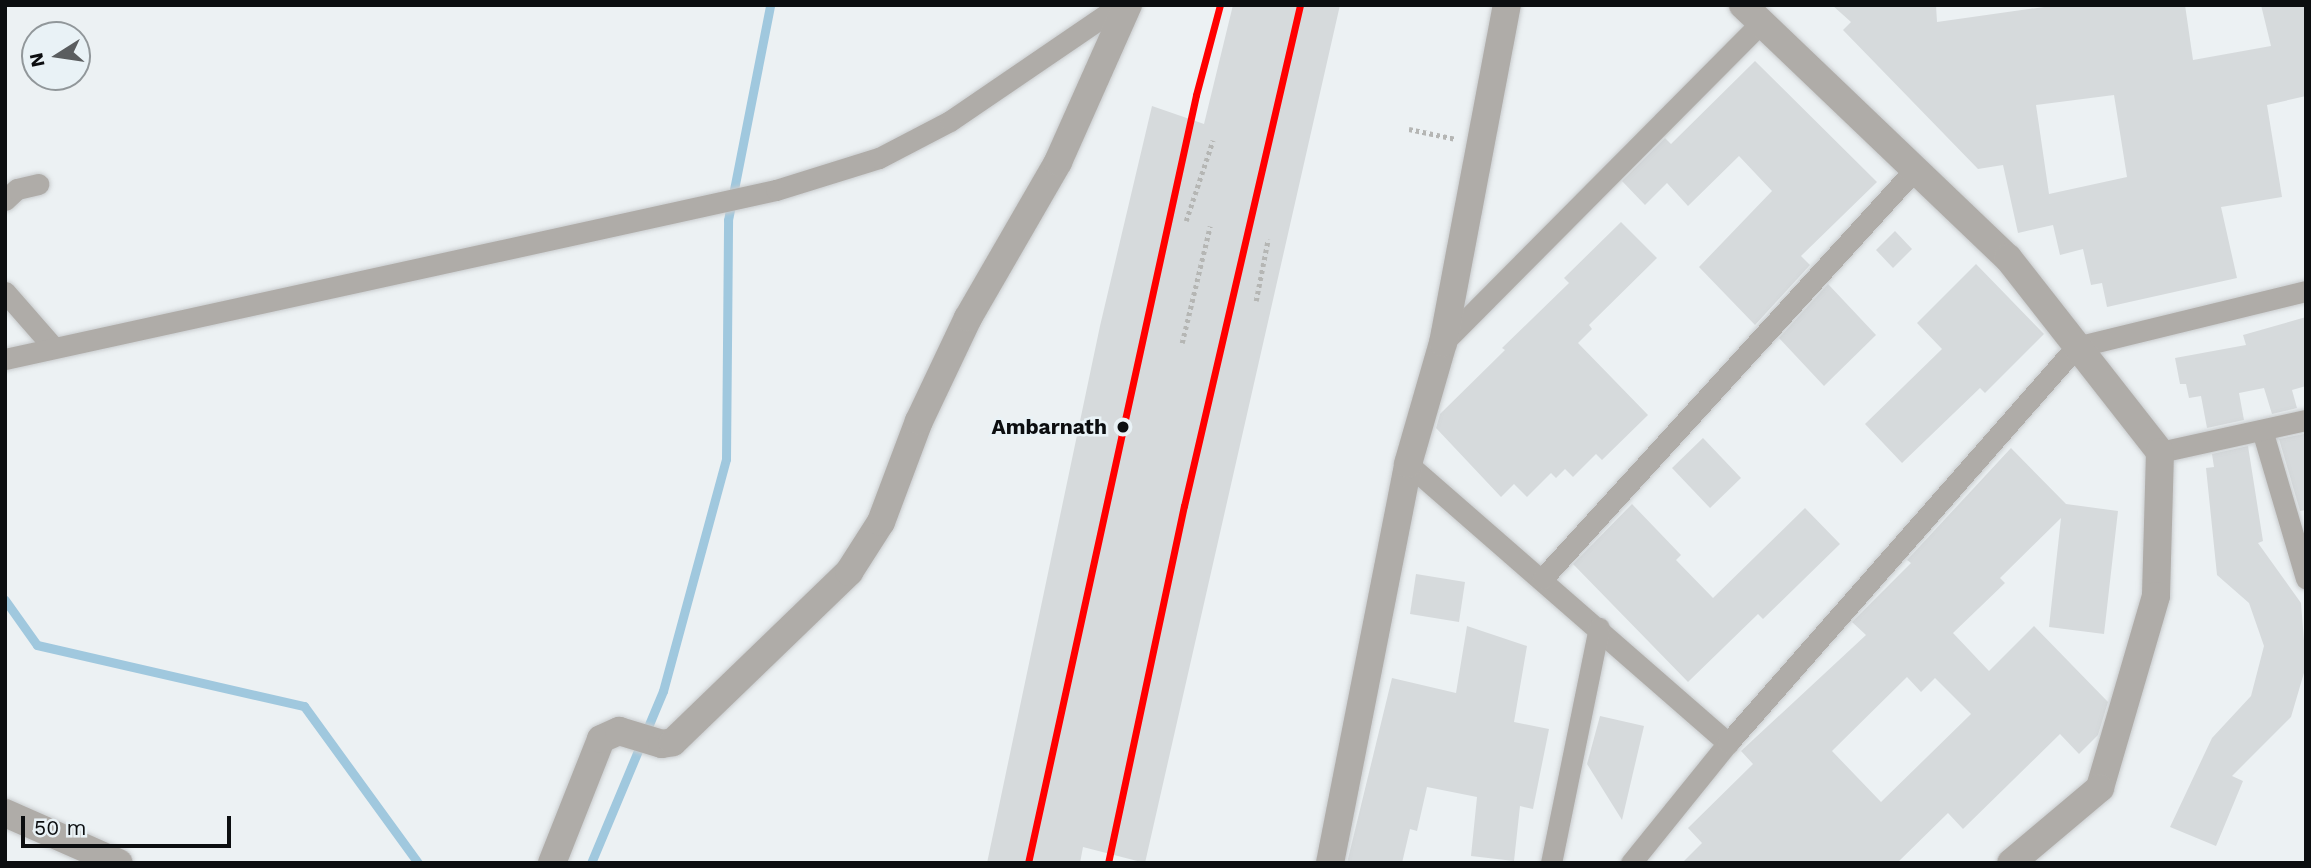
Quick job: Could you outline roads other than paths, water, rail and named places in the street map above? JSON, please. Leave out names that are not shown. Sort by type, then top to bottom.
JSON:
[{"type":"street","points":[[5,359],[776,190],[879,158],[950,121],[1120,5]]},
{"type":"street","points":[[552,863],[601,739],[619,731],[662,744],[673,742],[849,572],[881,522],[919,421],[968,318],[1058,162],[1129,5]]},
{"type":"street","points":[[1330,863],[1408,464],[1443,343],[1507,5]]},
{"type":"street","points":[[1443,343],[1752,15],[1917,167],[2008,258],[2160,452],[2156,596],[2100,788],[2011,863]]},
{"type":"street","points":[[1542,579],[1917,167]]},
{"type":"street","points":[[5,200],[17,189],[38,184]]},
{"type":"street","points":[[1631,863],[1728,743],[2076,346],[2306,291]]},
{"type":"street","points":[[5,292],[54,348]]},
{"type":"street","points":[[2160,452],[2306,420]]},
{"type":"street","points":[[2262,430],[2306,579]]},
{"type":"street","points":[[1408,464],[1728,743]]},
{"type":"street","points":[[1552,863],[1599,628]]},
{"type":"street","points":[[5,813],[119,863]]},
{"type":"waterway","points":[[591,863],[663,691],[726,459],[728,220],[770,5]]},
{"type":"waterway","points":[[5,600],[37,645],[304,706],[418,863]]},
{"type":"place","name":"Ambarnath","points":[[1123,427]]}]
